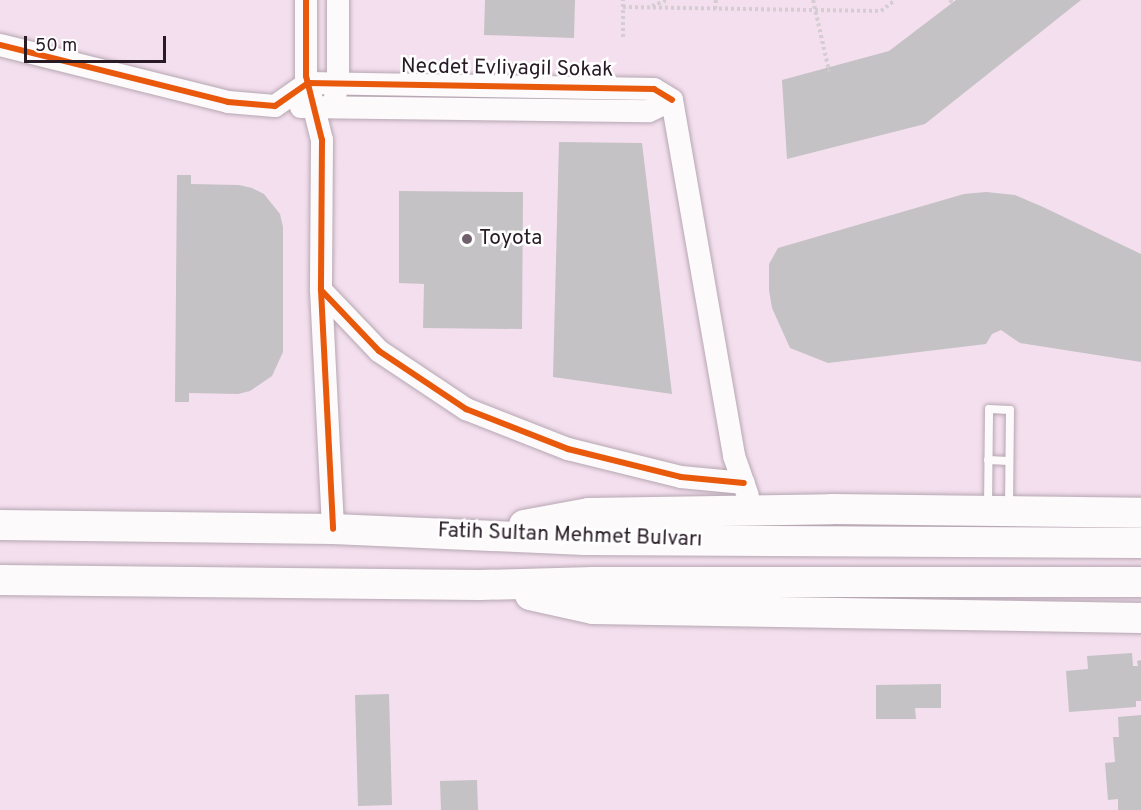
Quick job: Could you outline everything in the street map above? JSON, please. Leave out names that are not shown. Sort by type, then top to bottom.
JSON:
[{"type":"highway","points":[[479,534],[589,513],[748,497],[998,511],[1141,513]]},
{"type":"highway","name":"Fatih Sultan Mehmet Bulvarı","points":[[0,525],[333,529],[585,540],[1141,543]]},
{"type":"highway","name":"Fatih Sultan Mehmet Bulvarı","points":[[0,580],[480,585],[593,582],[1141,582]]},
{"type":"highway","points":[[480,585],[593,609],[1141,618]]},
{"type":"street","points":[[306,0],[308,83],[323,108]]},
{"type":"street","points":[[333,529],[321,290],[322,140],[323,108],[338,82],[338,0]]},
{"type":"street","points":[[0,45],[228,102],[275,106],[648,111],[672,100],[734,456],[748,497]]},
{"type":"street","points":[[275,106],[308,83]]},
{"type":"street","name":"Necdet Evliyagil Sokak","points":[[308,83],[654,89],[672,100]]},
{"type":"street","points":[[321,290],[379,351],[466,409],[568,449],[681,477],[748,497]]},
{"type":"lane","points":[[989,410],[1010,410],[1010,460],[998,511],[988,460],[989,410]]},
{"type":"lane","points":[[988,460],[1010,460]]},
{"type":"path","points":[[623,0],[623,37]]},
{"type":"path","points":[[649,8],[667,0]]},
{"type":"path","points":[[715,9],[716,0]]},
{"type":"path","points":[[813,0],[829,70]]},
{"type":"path","points":[[623,8],[881,11],[895,0]]},
{"type":"building","points":[[485,0],[575,0],[574,38],[484,35]]},
{"type":"building","points":[[956,0],[1081,0],[925,124],[787,159],[782,80],[889,51]]},
{"type":"building","points":[[559,142],[642,143],[672,394],[553,377]]},
{"type":"building","points":[[177,175],[191,175],[191,184],[239,185],[252,188],[264,194],[280,214],[283,227],[283,352],[272,376],[250,391],[238,394],[189,393],[189,402],[175,402]]},
{"type":"building","points":[[399,191],[523,192],[522,329],[423,328],[424,284],[399,283]]},
{"type":"building","points":[[986,192],[1015,195],[1141,254],[1141,362],[1020,343],[1001,330],[992,334],[986,344],[828,363],[790,348],[772,308],[769,290],[769,264],[778,248],[964,194]]},
{"type":"building","points":[[1132,653],[1133,666],[1138,666],[1137,661],[1141,660],[1141,701],[1136,701],[1136,707],[1069,712],[1066,671],[1088,669],[1087,656]]},
{"type":"building","points":[[941,684],[941,708],[915,708],[916,719],[876,719],[876,685]]},
{"type":"building","points":[[389,694],[392,805],[358,806],[355,695]]},
{"type":"building","points":[[1141,715],[1141,810],[1118,810],[1118,799],[1108,800],[1105,763],[1115,762],[1113,737],[1119,737],[1118,717]]},
{"type":"building","points":[[477,780],[478,810],[441,810],[440,781]]},
{"type":"cycle path","points":[[306,0],[306,76],[322,140],[321,290],[333,529]]},
{"type":"cycle path","points":[[0,45],[228,102],[275,106],[308,83],[654,89],[672,100]]},
{"type":"cycle path","points":[[321,290],[379,351],[466,409],[568,449],[681,477],[744,483]]},
{"type":"place","name":"Toyota","points":[[467,239]]}]
